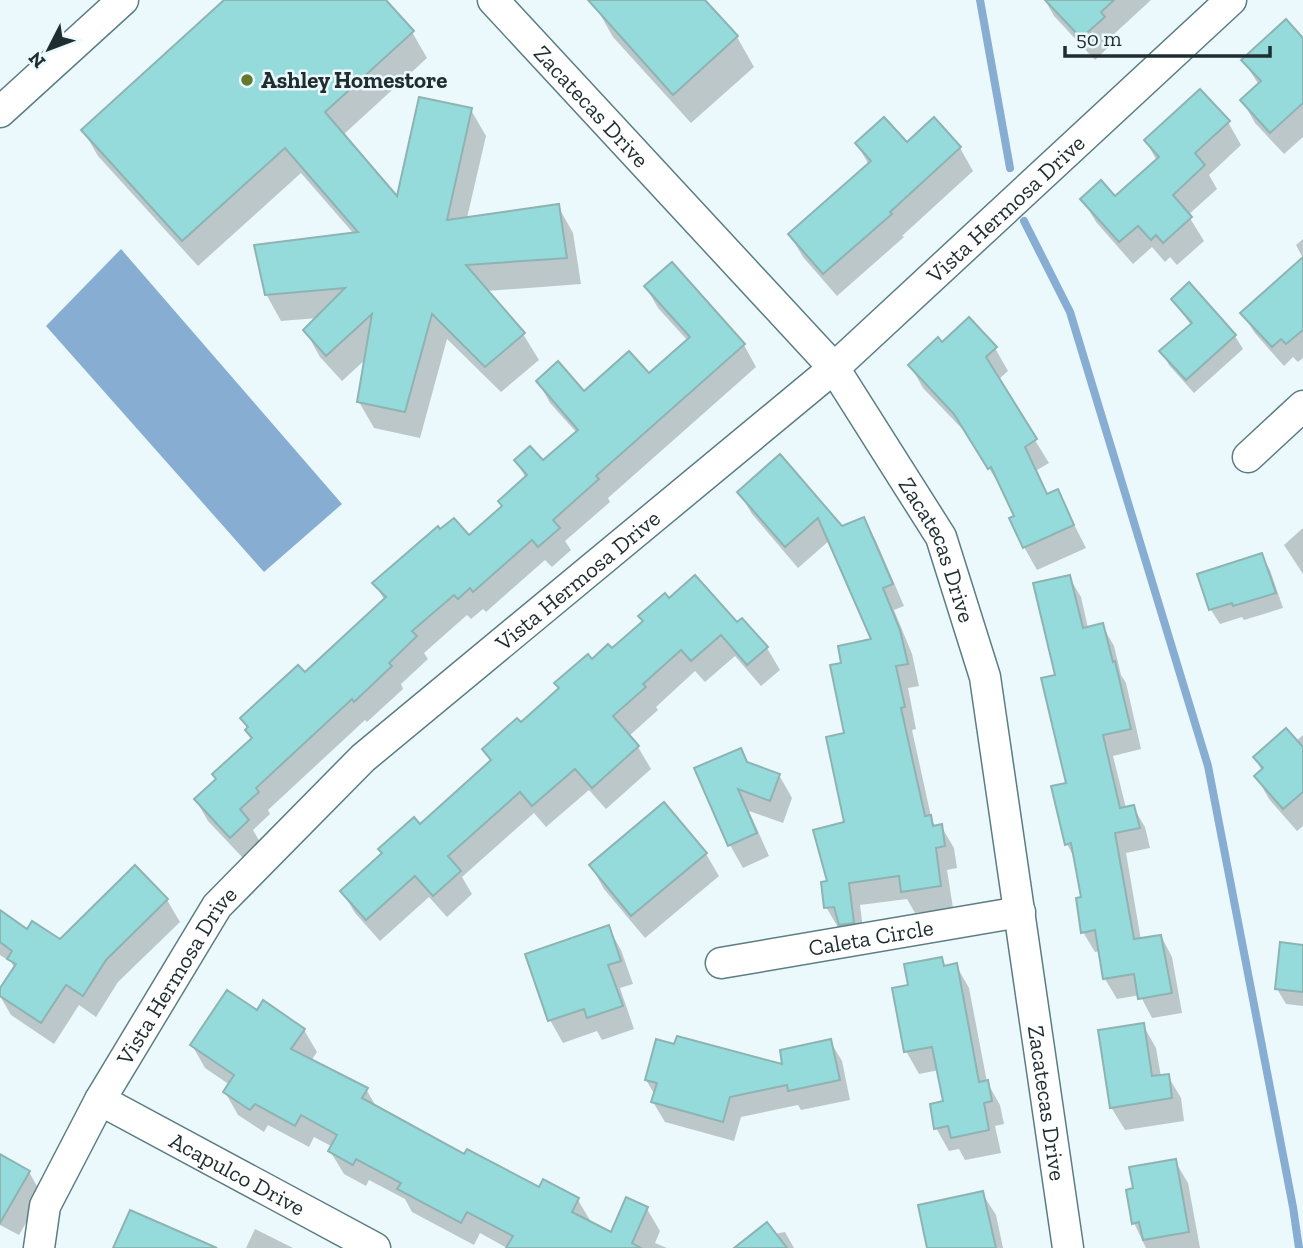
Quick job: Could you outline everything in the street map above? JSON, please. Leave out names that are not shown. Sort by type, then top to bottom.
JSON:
[{"type":"street","points":[[0,112],[123,0]]},
{"type":"street","name":"Zacatecas Drive","points":[[493,0],[834,368],[941,537],[985,677],[1068,1248]]},
{"type":"street","name":"Vista Hermosa Drive","points":[[39,1248],[45,1206],[100,1100],[217,906],[363,758],[834,368],[1231,0]]},
{"type":"street","points":[[1248,457],[1303,406]]},
{"type":"street","name":"Caleta Circle","points":[[721,963],[1020,912]]},
{"type":"street","name":"Acapulco Drive","points":[[100,1100],[375,1248]]},
{"type":"water","points":[[121,249],[342,504],[264,572],[46,326]]},
{"type":"building","points":[[224,0],[386,0],[414,31],[325,112],[397,196],[419,97],[472,108],[447,220],[559,204],[567,258],[466,265],[525,333],[485,367],[432,314],[405,412],[357,402],[372,314],[326,356],[303,330],[345,288],[265,295],[254,245],[358,232],[285,148],[182,241],[81,130]]},
{"type":"building","points":[[588,0],[705,0],[738,36],[673,95]]},
{"type":"building","points":[[1045,0],[1114,0],[1101,12],[1105,17],[1081,38]]},
{"type":"building","points":[[1286,19],[1303,38],[1303,103],[1270,133],[1240,100],[1261,81],[1241,60]]},
{"type":"building","points":[[1200,89],[1230,121],[1195,153],[1205,165],[1173,195],[1192,217],[1163,243],[1156,235],[1151,240],[1138,226],[1119,242],[1080,199],[1101,180],[1115,196],[1159,157],[1144,140]]},
{"type":"building","points":[[884,117],[907,142],[934,117],[961,147],[890,212],[892,214],[823,274],[788,234],[871,161],[855,143]]},
{"type":"building","points":[[1303,257],[1303,330],[1286,344],[1281,339],[1272,347],[1240,313]]},
{"type":"building","points":[[672,262],[745,344],[596,476],[599,479],[553,520],[560,528],[538,547],[532,540],[473,592],[470,588],[458,599],[454,595],[412,631],[417,636],[389,663],[392,666],[354,702],[352,699],[256,788],[259,792],[240,809],[249,820],[230,838],[194,799],[216,779],[212,774],[252,738],[245,730],[248,727],[240,718],[298,665],[305,672],[386,597],[372,583],[438,526],[440,529],[454,518],[469,535],[502,506],[498,501],[527,475],[514,460],[530,446],[543,460],[578,430],[536,381],[558,361],[584,391],[629,351],[649,373],[690,337],[644,286]]},
{"type":"building","points":[[1189,282],[1236,335],[1186,380],[1159,351],[1192,323],[1171,299]]},
{"type":"building","points":[[969,317],[997,347],[986,357],[1037,439],[1025,447],[1047,494],[1058,489],[1074,525],[1023,548],[1009,518],[1014,516],[991,467],[988,469],[954,414],[908,365],[938,337],[942,342]]},
{"type":"building","points":[[780,454],[842,526],[864,517],[893,584],[883,588],[900,630],[908,664],[896,666],[905,707],[901,708],[925,816],[931,815],[933,826],[942,824],[945,846],[936,848],[941,886],[901,892],[899,876],[849,883],[854,923],[839,925],[834,907],[824,908],[821,882],[827,881],[813,830],[844,822],[826,737],[844,733],[830,665],[841,663],[838,646],[871,639],[818,518],[785,547],[737,492]]},
{"type":"building","points":[[1262,553],[1276,593],[1209,610],[1197,574]]},
{"type":"building","points":[[695,575],[737,622],[742,618],[768,647],[747,665],[721,635],[691,661],[681,650],[643,684],[646,687],[613,716],[639,746],[592,788],[575,769],[532,806],[520,792],[448,856],[461,871],[433,896],[415,876],[366,920],[340,891],[382,853],[378,849],[414,817],[420,824],[491,760],[482,749],[517,718],[521,722],[559,688],[554,683],[588,654],[592,659],[608,644],[612,648],[643,621],[638,616],[665,593],[669,598]]},
{"type":"building","points":[[1070,575],[1083,628],[1103,623],[1131,729],[1103,735],[1120,808],[1134,805],[1140,828],[1115,833],[1134,939],[1161,935],[1172,993],[1138,999],[1134,974],[1103,979],[1095,930],[1081,933],[1076,898],[1081,897],[1071,843],[1065,845],[1051,786],[1066,783],[1041,678],[1055,675],[1033,583]]},
{"type":"building","points":[[1286,728],[1303,747],[1303,792],[1283,809],[1254,776],[1263,768],[1253,757]]},
{"type":"building","points":[[741,748],[747,762],[780,774],[770,801],[738,789],[757,833],[728,846],[694,768]]},
{"type":"building","points":[[664,802],[707,853],[631,916],[589,865]]},
{"type":"building","points":[[135,865],[168,899],[106,960],[83,996],[66,985],[41,1023],[0,996],[0,988],[16,964],[7,959],[12,951],[0,942],[0,910],[27,929],[32,921],[60,939]]},
{"type":"building","points":[[609,925],[621,961],[608,965],[623,1006],[587,1018],[584,1009],[548,1021],[525,954]]},
{"type":"building","points":[[1280,942],[1303,945],[1303,992],[1275,989]]},
{"type":"building","points":[[942,957],[944,966],[957,963],[979,1082],[988,1080],[992,1101],[984,1103],[989,1130],[951,1138],[948,1126],[934,1129],[930,1104],[943,1101],[932,1047],[904,1052],[892,988],[908,985],[904,964]]},
{"type":"building","points":[[227,990],[257,1010],[263,1000],[305,1029],[291,1049],[368,1088],[362,1098],[464,1154],[467,1149],[539,1187],[543,1179],[579,1198],[572,1212],[611,1232],[626,1197],[648,1207],[632,1243],[641,1248],[506,1248],[513,1236],[467,1212],[461,1223],[397,1189],[401,1183],[356,1159],[353,1165],[328,1151],[337,1135],[301,1115],[295,1126],[255,1104],[250,1110],[223,1092],[234,1075],[190,1045]]},
{"type":"building","points":[[1144,1023],[1152,1076],[1169,1074],[1172,1098],[1110,1108],[1098,1030]]},
{"type":"building","points":[[677,1036],[782,1064],[780,1050],[831,1039],[840,1080],[788,1091],[787,1085],[730,1097],[723,1122],[651,1102],[657,1083],[645,1080],[656,1039],[674,1044]]},
{"type":"building","points":[[0,1154],[30,1171],[0,1223]]},
{"type":"building","points":[[1176,1159],[1189,1232],[1143,1240],[1139,1222],[1132,1224],[1126,1190],[1133,1188],[1129,1167]]},
{"type":"building","points":[[983,1191],[996,1248],[927,1248],[918,1205]]},
{"type":"building","points":[[130,1210],[217,1248],[113,1248]]},
{"type":"building","points":[[767,1222],[787,1248],[734,1248]]},
{"type":"waterway","points":[[980,0],[1010,168]]},
{"type":"waterway","points":[[1024,221],[1070,312],[1208,766],[1299,1248]]},
{"type":"place","name":"Ashley Homestore","points":[[247,80]]}]
